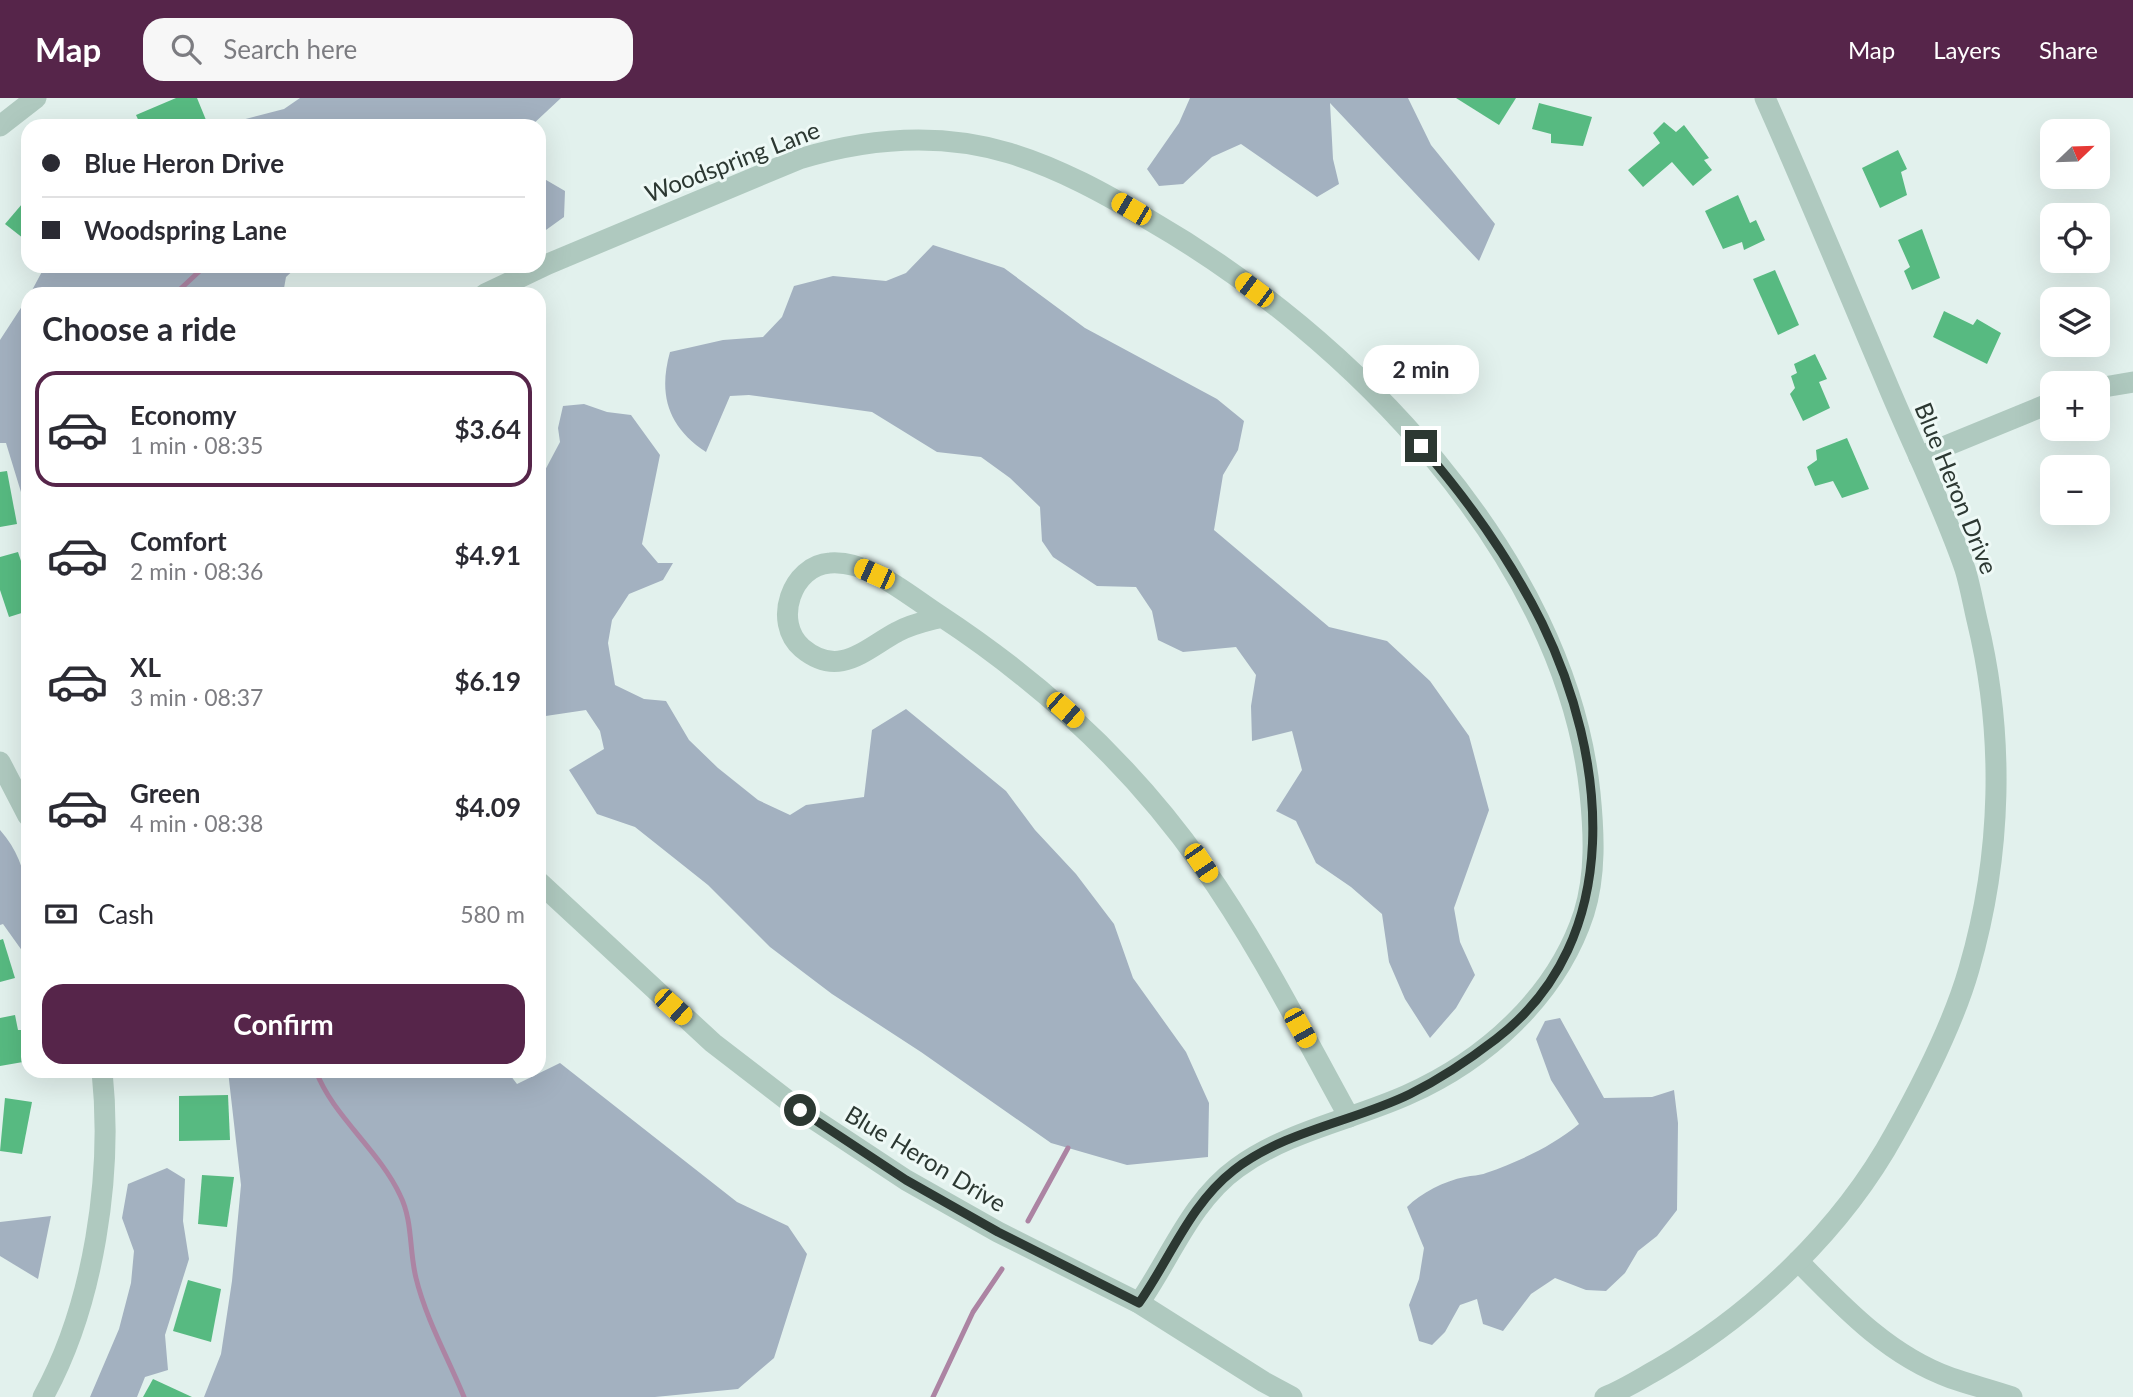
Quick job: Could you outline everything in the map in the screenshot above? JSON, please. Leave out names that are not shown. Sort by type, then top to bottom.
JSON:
[{"type":"street","points":[[0,127],[36,98]]},
{"type":"street","name":"Blue Heron Drive","points":[[1605,1397],[1689,1351],[1744,1309],[1798,1261],[1850,1202],[1882,1158],[1922,1085],[1968,974],[1991,864],[1997,773],[1994,717],[1987,662],[1965,571],[1765,98]]},
{"type":"street","name":"Woodspring Lane","points":[[546,265],[799,159],[866,142],[898,139],[958,142],[1005,152],[1064,174],[1177,236],[1292,318],[1360,379],[1448,477],[1503,552],[1542,624],[1572,701],[1586,760],[1594,835],[1591,881],[1584,913],[1563,961],[1535,1001],[1499,1037],[1467,1060],[1410,1094],[1275,1144],[1224,1179],[1189,1221],[1139,1303]]},
{"type":"street","name":"Woodspring Lane","points":[[500,287],[529,273]]},
{"type":"street","points":[[2110,386],[2133,382]]},
{"type":"street","points":[[1919,457],[2040,407]]},
{"type":"street","points":[[942,617],[909,626],[863,654],[841,661],[814,656],[800,646],[791,634],[788,617],[791,592],[802,578],[824,563],[838,562],[874,574],[942,617],[1005,660],[1070,715],[1130,775],[1201,863],[1250,940],[1349,1117]]},
{"type":"street","points":[[0,762],[21,786]]},
{"type":"street","name":"Blue Heron Drive","points":[[546,888],[713,1043],[800,1110],[906,1180],[998,1232],[1139,1303],[1253,1376],[1292,1397]]},
{"type":"street","points":[[43,1397],[74,1329],[92,1257],[99,1214],[104,1135],[102,1078]]},
{"type":"street","points":[[1798,1261],[1852,1315],[1894,1349],[1950,1378],[2012,1397]]},
{"type":"shaded area","points":[[300,98],[561,98],[538,119],[246,119],[284,109]]},
{"type":"shaded area","points":[[1190,98],[1408,98],[1431,145],[1495,224],[1479,261],[1330,103],[1333,159],[1339,184],[1317,197],[1241,144],[1212,157],[1183,184],[1159,186],[1147,169],[1179,123]]},
{"type":"shaded area","points":[[546,180],[565,191],[564,217],[546,230]]},
{"type":"shaded area","points":[[933,245],[1004,268],[1085,328],[1217,399],[1244,421],[1238,450],[1223,475],[1214,530],[1329,627],[1387,641],[1430,681],[1469,736],[1489,810],[1454,908],[1460,942],[1475,975],[1456,1008],[1430,1038],[1405,999],[1389,962],[1382,914],[1351,887],[1316,863],[1296,821],[1276,811],[1302,770],[1292,731],[1252,741],[1251,706],[1256,675],[1236,647],[1183,652],[1158,640],[1152,611],[1136,587],[1097,586],[1053,557],[1042,541],[1040,507],[1010,478],[981,457],[937,452],[872,412],[749,395],[730,396],[706,452],[683,432],[675,421],[666,396],[665,382],[670,352],[723,340],[763,337],[782,317],[794,286],[833,276],[886,281],[906,273]]},
{"type":"shaded area","points":[[41,273],[290,273],[286,277],[284,287],[34,287]]},
{"type":"shaded area","points":[[21,308],[21,492],[6,443],[0,443],[0,340]]},
{"type":"shaded area","points":[[584,404],[607,412],[631,415],[660,455],[642,544],[658,563],[673,563],[663,580],[629,594],[612,620],[608,643],[615,685],[644,699],[666,701],[689,740],[718,768],[758,800],[790,815],[806,805],[864,797],[872,730],[906,709],[1006,791],[1114,924],[1133,978],[1186,1052],[1209,1103],[1208,1157],[1127,1165],[1051,1143],[921,1052],[832,994],[770,947],[708,885],[635,827],[597,814],[569,770],[604,749],[600,731],[586,710],[546,716],[546,468],[560,442],[558,428],[563,406]]},
{"type":"shaded area","points":[[0,830],[11,844],[21,865],[21,949],[3,924],[0,925]]},
{"type":"shaded area","points":[[1560,1018],[1604,1098],[1652,1097],[1674,1090],[1678,1123],[1677,1210],[1657,1236],[1638,1251],[1625,1273],[1606,1291],[1586,1290],[1555,1278],[1531,1294],[1503,1331],[1483,1324],[1477,1299],[1460,1305],[1445,1332],[1432,1345],[1419,1341],[1409,1305],[1419,1279],[1424,1248],[1407,1207],[1426,1192],[1441,1185],[1483,1174],[1535,1153],[1579,1124],[1551,1080],[1536,1039],[1545,1021]]},
{"type":"shaded area","points":[[560,1063],[737,1202],[788,1226],[807,1254],[774,1358],[738,1389],[655,1397],[204,1397],[221,1354],[232,1281],[241,1185],[229,1078],[512,1078],[517,1084],[529,1078],[546,1078],[546,1070]]},
{"type":"shaded area","points":[[167,1168],[185,1179],[183,1221],[189,1259],[165,1335],[168,1370],[145,1377],[137,1397],[90,1397],[119,1329],[131,1283],[134,1251],[122,1218],[128,1184]]},
{"type":"shaded area","points":[[51,1216],[38,1279],[0,1256],[0,1222]]},
{"type":"building","points":[[176,98],[197,98],[206,119],[138,119],[136,115]]},
{"type":"building","points":[[1456,98],[1516,98],[1499,125]]},
{"type":"building","points":[[1539,103],[1592,117],[1583,146],[1551,143],[1551,134],[1532,129]]},
{"type":"building","points":[[1664,122],[1676,132],[1684,125],[1709,158],[1704,160],[1712,170],[1693,186],[1672,162],[1643,187],[1628,170],[1660,143],[1653,133]]},
{"type":"building","points":[[1898,150],[1907,169],[1901,172],[1907,195],[1880,208],[1862,168]]},
{"type":"building","points":[[1738,195],[1750,223],[1756,220],[1765,240],[1744,250],[1742,242],[1723,249],[1705,211]]},
{"type":"building","points":[[21,205],[21,237],[5,224]]},
{"type":"building","points":[[1922,229],[1940,278],[1912,290],[1904,271],[1910,267],[1898,240]]},
{"type":"building","points":[[1775,270],[1799,325],[1778,335],[1753,279]]},
{"type":"building","points":[[1944,311],[1973,325],[1977,319],[2001,333],[1987,364],[1933,337]]},
{"type":"building","points":[[1815,354],[1827,379],[1819,382],[1830,408],[1803,421],[1790,394],[1795,388],[1791,376],[1797,373],[1794,364]]},
{"type":"building","points":[[1847,438],[1869,489],[1842,498],[1833,481],[1815,486],[1807,467],[1817,460],[1816,450]]},
{"type":"building","points":[[7,471],[17,524],[0,527],[0,472]]},
{"type":"building","points":[[18,552],[21,561],[21,613],[9,617],[0,590],[0,557]]},
{"type":"building","points":[[3,939],[15,978],[0,982],[0,940]]},
{"type":"building","points":[[15,1015],[18,1030],[21,1030],[21,1062],[0,1066],[0,1018]]},
{"type":"building","points":[[228,1095],[230,1140],[179,1141],[179,1096]]},
{"type":"building","points":[[5,1098],[32,1102],[22,1154],[0,1151]]},
{"type":"building","points":[[202,1175],[234,1177],[227,1227],[198,1224]]},
{"type":"building","points":[[188,1280],[221,1289],[211,1342],[173,1331]]},
{"type":"building","points":[[153,1379],[192,1397],[143,1397]]},
{"type":"waterway","points":[[182,287],[198,273]]},
{"type":"waterway","points":[[319,1078],[333,1103],[380,1163],[400,1195],[407,1215],[420,1293],[464,1397]]},
{"type":"waterway","points":[[1028,1221],[1068,1148]]},
{"type":"waterway","points":[[933,1397],[973,1312],[1002,1269]]},
{"type":"route","points":[[800,1110],[906,1180],[998,1232],[1139,1303],[1189,1221],[1235,1169],[1275,1144],[1410,1094],[1467,1060],[1499,1037],[1522,1015],[1541,994],[1563,961],[1584,913],[1591,881],[1594,835],[1586,760],[1569,689],[1542,624],[1503,552],[1448,477],[1421,446]]}]
